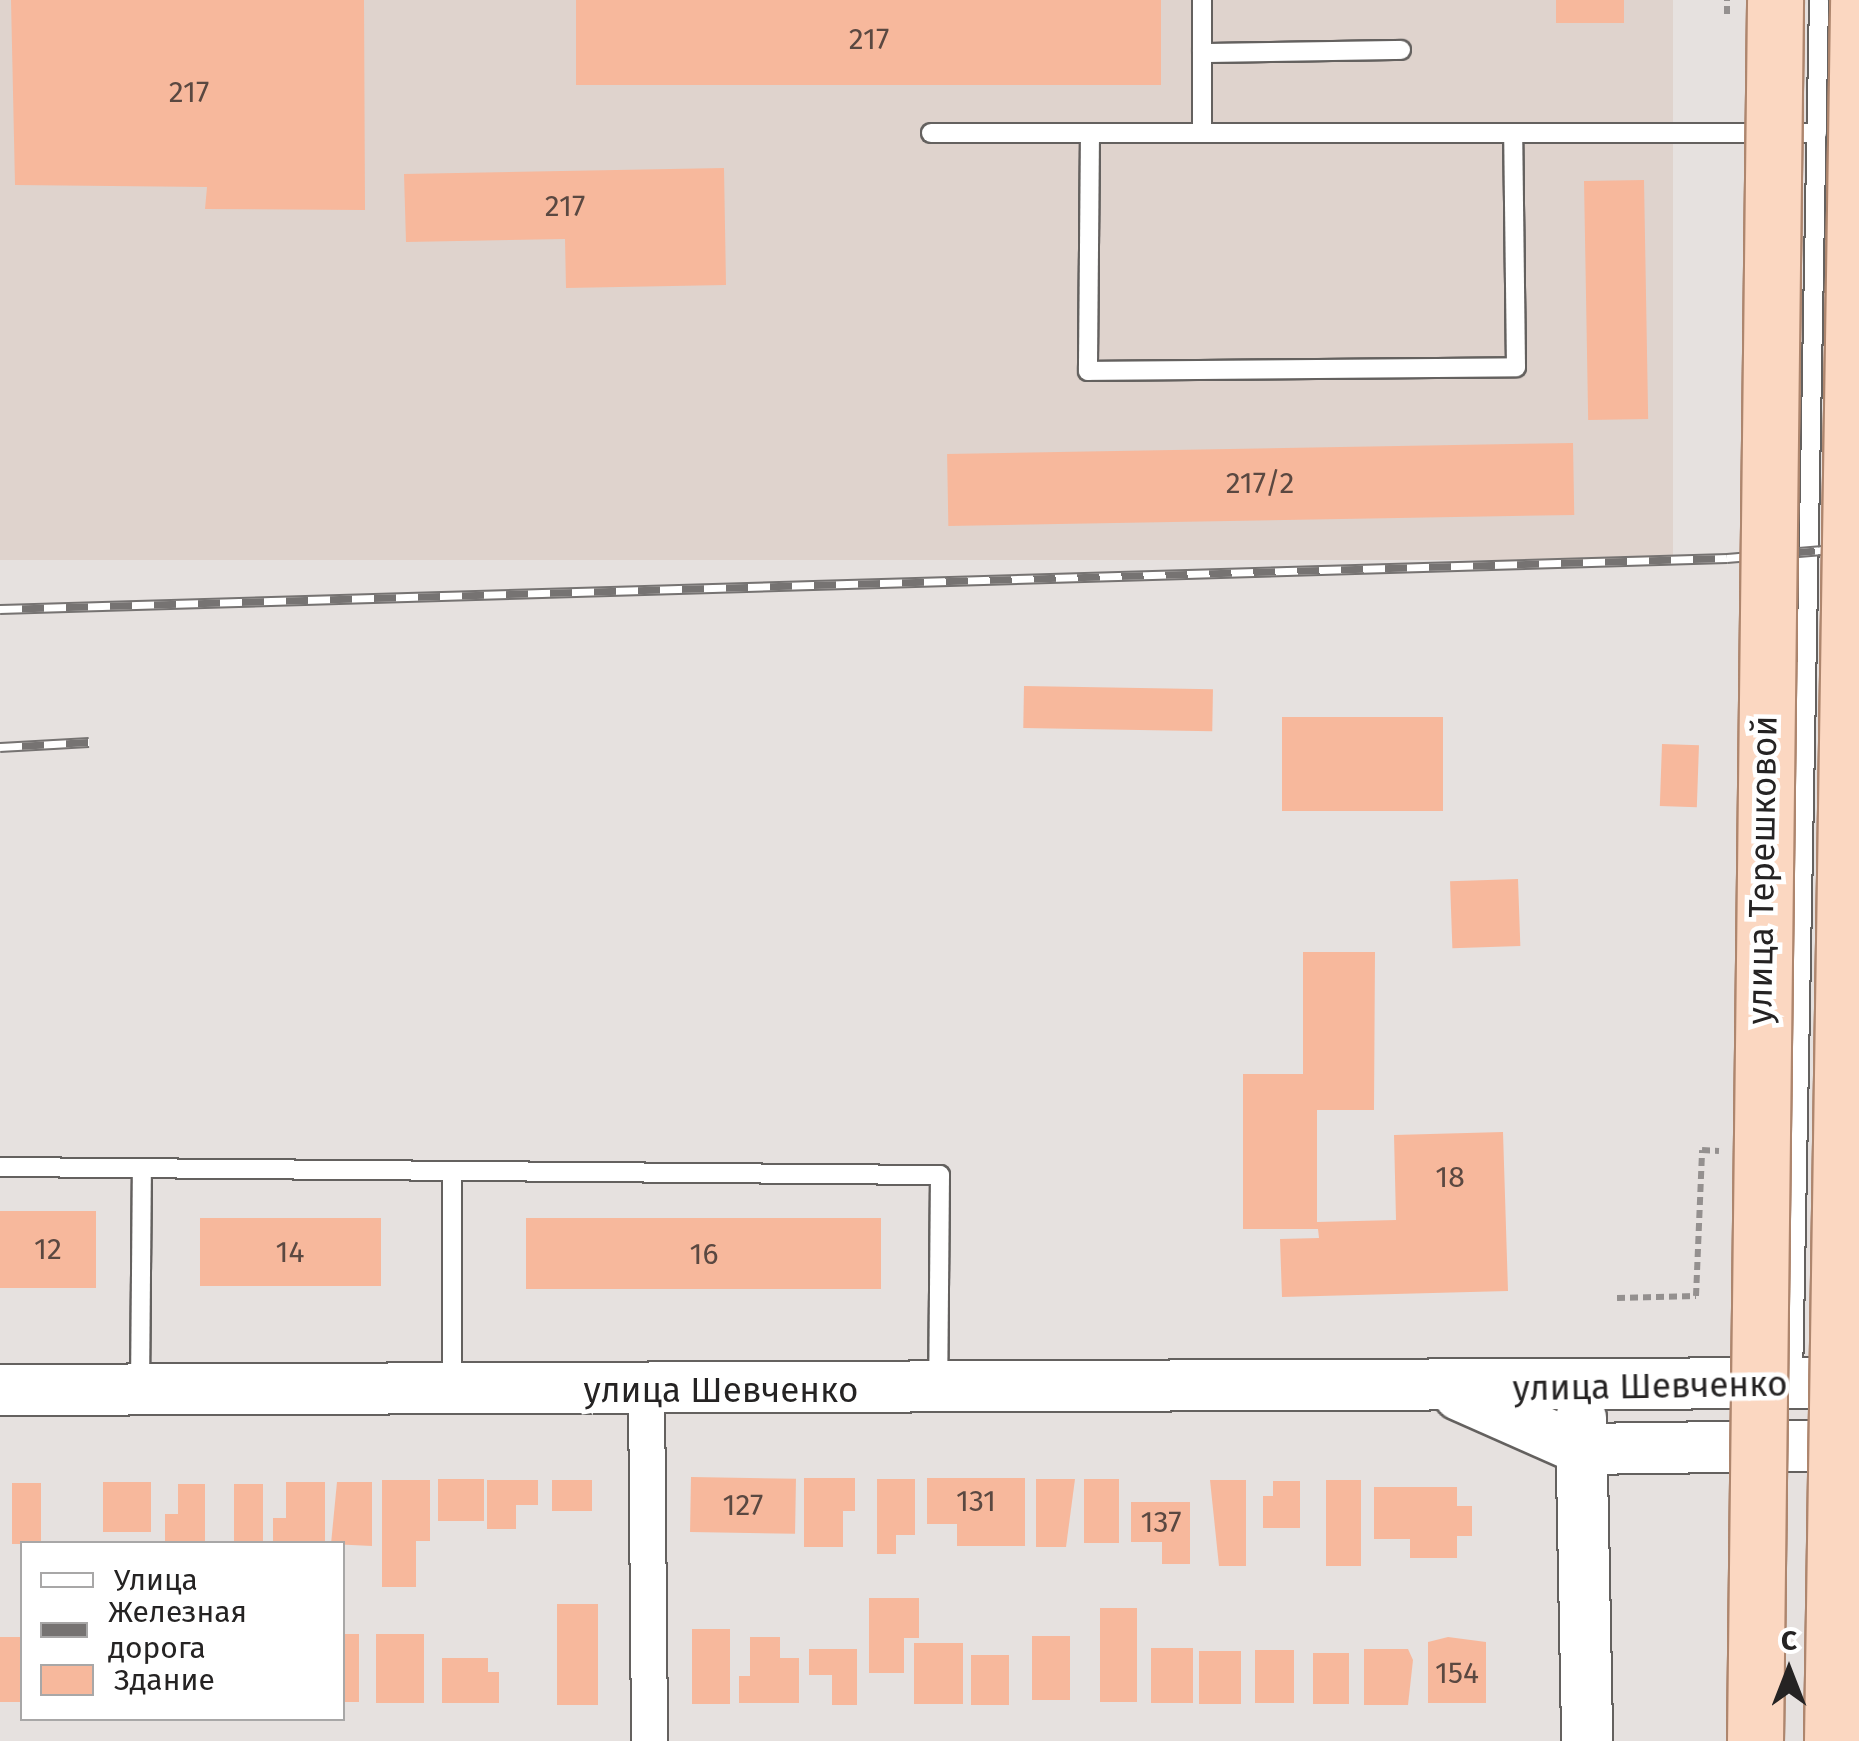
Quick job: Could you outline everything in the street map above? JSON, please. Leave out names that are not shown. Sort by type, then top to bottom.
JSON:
[{"type":"main road","name":"улица Терешковой","points":[[1756,1741],[1774,0]]},
{"type":"main road","points":[[1832,1741],[1858,0]]},
{"type":"main road","name":"улица Шевченко","points":[[0,1390],[1580,1388],[1859,1383]]},
{"type":"main road","name":"улица Шевченко","points":[[1441,1387],[1581,1449],[1859,1445]]},
{"type":"main road","points":[[1580,1388],[1588,1741]]},
{"type":"street","points":[[646,1390],[649,1741]]},
{"type":"lane","points":[[1202,0],[1202,132]]},
{"type":"lane","points":[[1793,1385],[1819,0]]},
{"type":"lane","points":[[1202,53],[1401,50]]},
{"type":"lane","points":[[931,132],[1817,133]]},
{"type":"lane","points":[[1090,132],[1088,371],[1516,368],[1513,132]]},
{"type":"lane","points":[[1804,854],[1859,855]]},
{"type":"lane","points":[[0,1167],[940,1175],[938,1390]]},
{"type":"lane","points":[[140,1390],[142,1168]]},
{"type":"lane","points":[[452,1171],[452,1390]]},
{"type":"path","points":[[1617,1298],[1696,1296],[1702,1150],[1712,1151]]},
{"type":"shaded area","points":[[0,0],[1673,0],[1673,560],[0,560]]},
{"type":"building","points":[[11,0],[364,0],[365,210],[205,209],[207,187],[15,185]]},
{"type":"building","points":[[576,0],[1161,0],[1161,85],[576,85]]},
{"type":"building","points":[[1556,0],[1624,0],[1624,23],[1556,23]]},
{"type":"building","points":[[724,168],[726,285],[566,288],[565,239],[406,242],[404,174]]},
{"type":"building","points":[[1644,180],[1648,419],[1588,420],[1584,181]]},
{"type":"building","points":[[1573,443],[1574,515],[948,526],[947,454]]},
{"type":"building","points":[[1024,686],[1213,689],[1212,731],[1023,728]]},
{"type":"building","points":[[1282,717],[1443,717],[1443,811],[1282,811]]},
{"type":"building","points":[[1662,744],[1699,745],[1697,807],[1660,806]]},
{"type":"building","points":[[1518,879],[1520,946],[1452,948],[1450,881]]},
{"type":"building","points":[[1303,952],[1375,952],[1374,1110],[1317,1110],[1317,1222],[1396,1220],[1394,1135],[1503,1132],[1508,1291],[1282,1297],[1280,1239],[1319,1238],[1318,1229],[1243,1229],[1243,1074],[1303,1074]]},
{"type":"building","points":[[0,1211],[96,1211],[96,1288],[0,1288]]},
{"type":"building","points":[[200,1218],[381,1218],[381,1286],[200,1286]]},
{"type":"building","points":[[526,1218],[881,1218],[881,1289],[526,1289]]},
{"type":"building","points":[[691,1477],[796,1479],[795,1534],[690,1532]]},
{"type":"building","points":[[804,1478],[855,1478],[855,1511],[843,1511],[843,1547],[804,1547]]},
{"type":"building","points":[[927,1478],[1025,1478],[1025,1546],[957,1546],[957,1524],[927,1524]]},
{"type":"building","points":[[438,1479],[484,1479],[484,1521],[438,1521]]},
{"type":"building","points":[[877,1479],[915,1479],[915,1535],[896,1535],[896,1554],[877,1554]]},
{"type":"building","points":[[1036,1479],[1075,1479],[1066,1547],[1036,1547]]},
{"type":"building","points":[[1084,1479],[1119,1479],[1119,1543],[1084,1543]]},
{"type":"building","points":[[382,1480],[430,1480],[430,1541],[416,1541],[416,1587],[382,1587]]},
{"type":"building","points":[[487,1480],[538,1480],[538,1505],[516,1505],[516,1529],[487,1529]]},
{"type":"building","points":[[552,1480],[592,1480],[592,1511],[552,1511]]},
{"type":"building","points":[[1210,1480],[1246,1480],[1246,1566],[1219,1566]]},
{"type":"building","points":[[1326,1480],[1361,1480],[1361,1566],[1326,1566]]},
{"type":"building","points":[[1273,1481],[1300,1481],[1300,1528],[1263,1528],[1263,1496],[1273,1496]]},
{"type":"building","points":[[103,1482],[151,1482],[151,1532],[103,1532]]},
{"type":"building","points":[[286,1482],[325,1482],[325,1541],[273,1541],[273,1518],[286,1518]]},
{"type":"building","points":[[337,1482],[372,1482],[372,1546],[331,1541]]},
{"type":"building","points":[[12,1483],[41,1483],[41,1541],[12,1544]]},
{"type":"building","points":[[178,1484],[205,1484],[205,1541],[165,1541],[165,1514],[178,1514]]},
{"type":"building","points":[[234,1484],[263,1484],[263,1541],[234,1541]]},
{"type":"building","points":[[1374,1487],[1457,1487],[1457,1506],[1472,1506],[1472,1536],[1457,1536],[1457,1558],[1410,1558],[1410,1539],[1374,1539]]},
{"type":"building","points":[[1131,1502],[1190,1502],[1190,1564],[1162,1564],[1162,1542],[1131,1542]]},
{"type":"building","points":[[869,1598],[919,1598],[919,1638],[904,1638],[904,1673],[869,1673]]},
{"type":"building","points":[[557,1604],[598,1604],[598,1705],[557,1705]]},
{"type":"building","points":[[1100,1608],[1137,1608],[1137,1702],[1100,1702]]},
{"type":"building","points":[[692,1629],[730,1629],[730,1704],[692,1704]]},
{"type":"building","points":[[345,1634],[359,1634],[359,1702],[345,1702]]},
{"type":"building","points":[[376,1634],[424,1634],[424,1703],[376,1703]]},
{"type":"building","points":[[1032,1636],[1070,1636],[1070,1700],[1032,1700]]},
{"type":"building","points":[[0,1637],[20,1637],[20,1702],[0,1702]]},
{"type":"building","points":[[750,1637],[780,1637],[780,1658],[799,1658],[799,1703],[739,1703],[739,1676],[750,1676]]},
{"type":"building","points":[[1448,1637],[1486,1642],[1486,1703],[1428,1703],[1428,1642]]},
{"type":"building","points":[[914,1643],[963,1643],[963,1704],[914,1704]]},
{"type":"building","points":[[1151,1648],[1193,1648],[1193,1703],[1151,1703]]},
{"type":"building","points":[[809,1649],[857,1649],[857,1705],[832,1705],[832,1675],[809,1675]]},
{"type":"building","points":[[1364,1649],[1408,1649],[1413,1660],[1408,1705],[1364,1705]]},
{"type":"building","points":[[1255,1650],[1294,1650],[1294,1703],[1255,1703]]},
{"type":"building","points":[[1199,1651],[1241,1651],[1241,1704],[1199,1704]]},
{"type":"building","points":[[1313,1653],[1349,1653],[1349,1704],[1313,1704]]},
{"type":"building","points":[[971,1655],[1009,1655],[1009,1705],[971,1705]]},
{"type":"building","points":[[442,1658],[488,1658],[488,1672],[499,1672],[499,1703],[442,1703]]},
{"type":"railway","points":[[0,609],[1727,558],[1859,547]]},
{"type":"railway","points":[[0,747],[89,742]]}]
